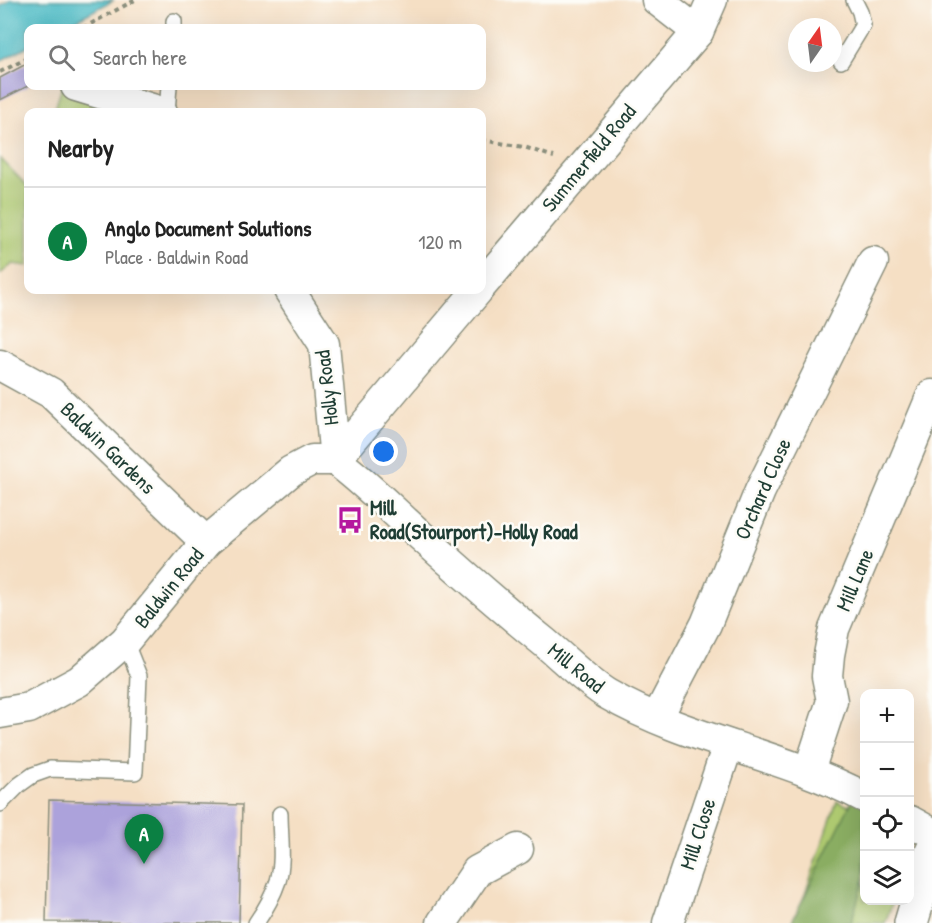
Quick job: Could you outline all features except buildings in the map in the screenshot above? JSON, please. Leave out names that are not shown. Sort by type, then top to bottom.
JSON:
[{"type":"street","points":[[657,0],[698,32]]},
{"type":"street","name":"Summerfield Road","points":[[486,280],[698,32],[712,0]]},
{"type":"street","points":[[89,90],[149,108]]},
{"type":"street","name":"Orchard Close","points":[[657,718],[706,624],[760,491],[873,262]]},
{"type":"street","name":"Holly Road","points":[[292,294],[324,344],[335,460]]},
{"type":"street","points":[[335,460],[475,294]]},
{"type":"street","name":"Baldwin Gardens","points":[[0,365],[51,393],[206,542]]},
{"type":"street","name":"Mill Lane","points":[[809,771],[832,701],[828,676],[834,629],[932,395]]},
{"type":"street","name":"Baldwin Road","points":[[0,713],[29,708],[79,681],[125,641],[206,542],[291,471],[312,460],[335,460]]},
{"type":"street","name":"Mill Road","points":[[335,460],[366,484],[420,535],[606,694],[657,718],[728,745],[809,771],[860,795]]},
{"type":"street","name":"Mill Close","points":[[668,923],[728,745]]},
{"type":"street","points":[[914,824],[932,833]]},
{"type":"street","points":[[442,923],[477,871],[518,849]]},
{"type":"street","points":[[911,923],[932,852]]},
{"type":"lane","points":[[842,61],[863,24],[854,0]]},
{"type":"lane","points":[[167,108],[169,90]]},
{"type":"lane","points":[[0,804],[33,775],[50,769],[135,771],[139,676],[125,641]]},
{"type":"lane","points":[[256,923],[278,880],[281,864],[280,814]]},
{"type":"path","points":[[90,24],[135,0]]},
{"type":"path","points":[[0,72],[24,60]]},
{"type":"path","points":[[486,141],[525,147],[563,160],[579,169]]},
{"type":"green space","points":[[61,90],[73,90],[122,108],[55,108]]},
{"type":"green space","points":[[0,158],[24,183],[24,265],[13,264],[0,274]]},
{"type":"green space","points":[[856,793],[860,800],[860,893],[851,923],[791,923]]},
{"type":"green space","points":[[837,801],[860,810],[860,905],[892,905],[885,923],[795,923]]},
{"type":"water","points":[[10,0],[114,0],[69,24],[24,24],[24,48],[0,61],[0,6]]},
{"type":"place","name":"Mill Road(Stourport)-Holly Road","points":[[350,520]]},
{"type":"place","name":"Anglo Document Solutions","points":[[144,864]]}]
